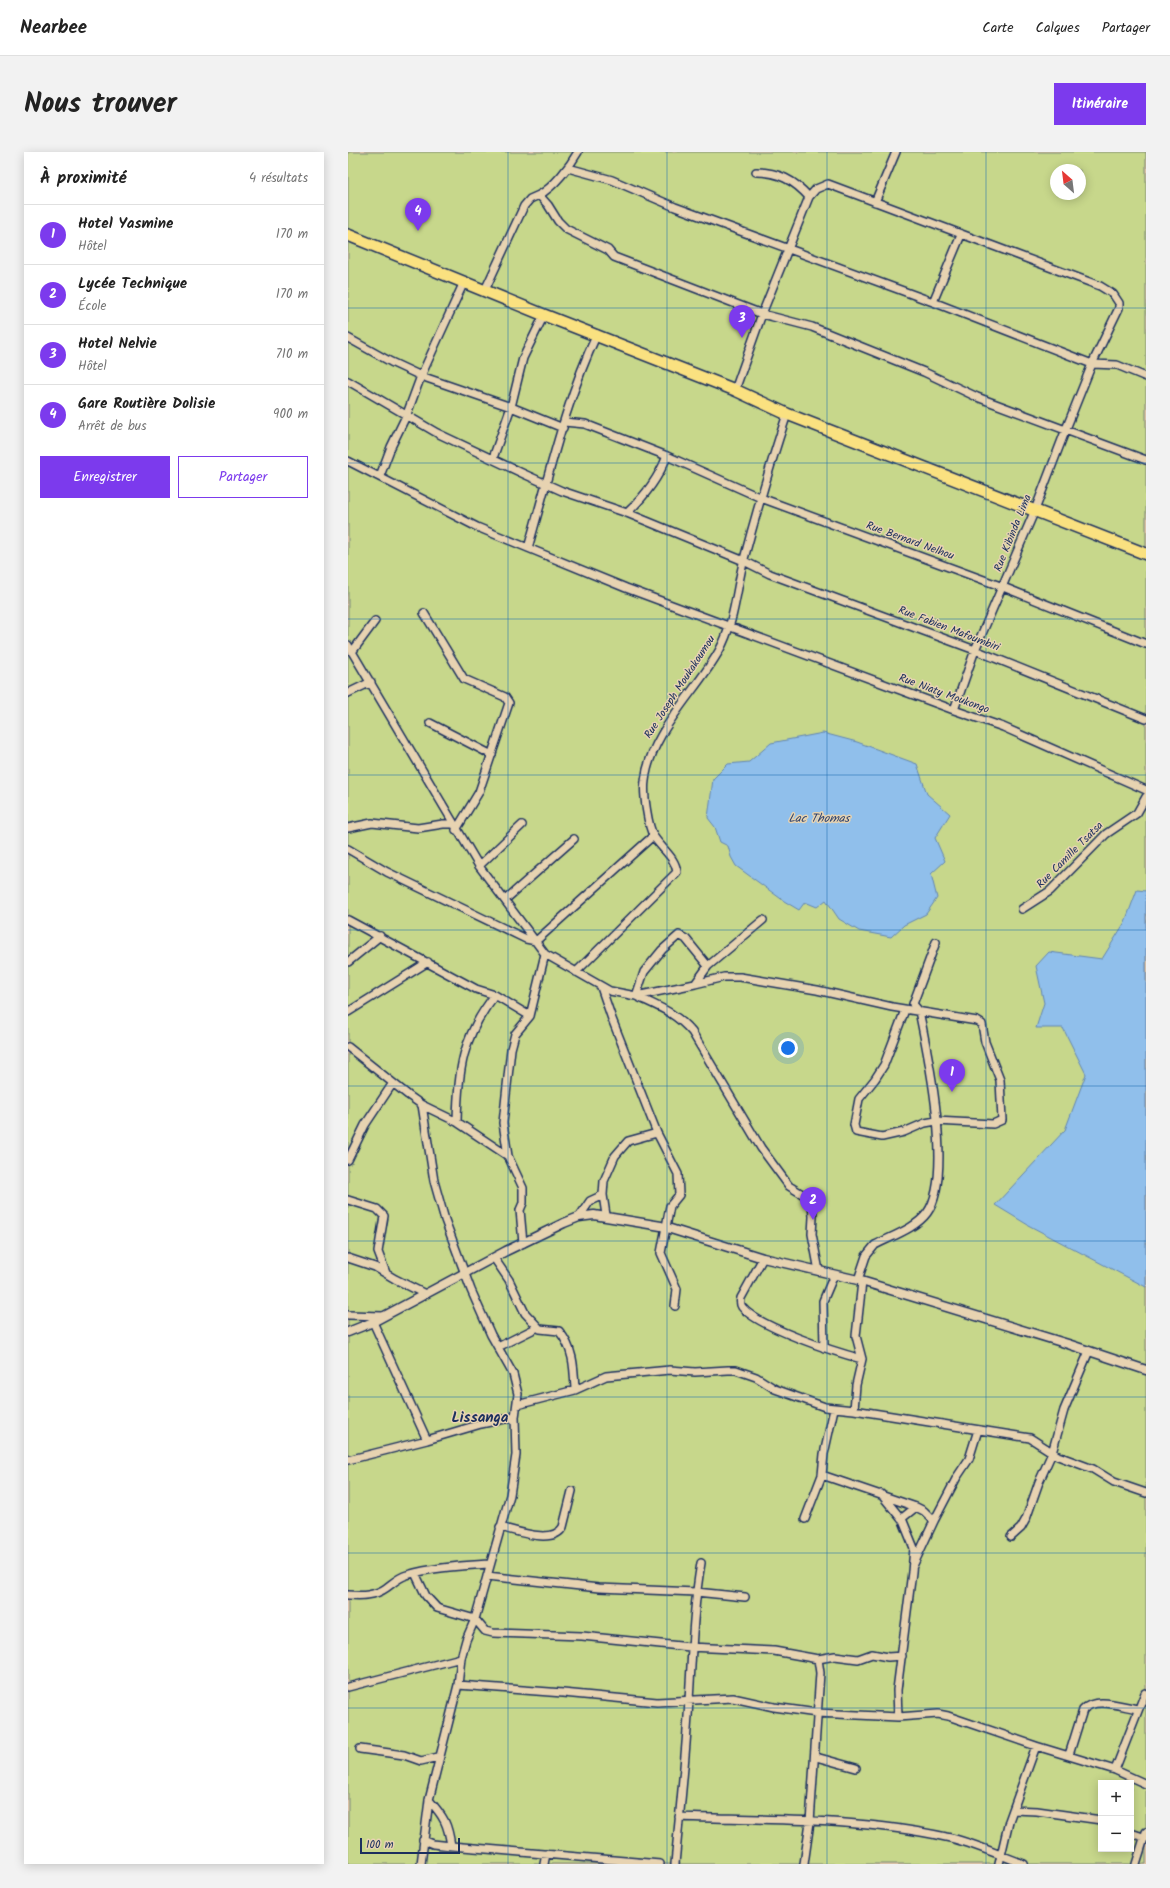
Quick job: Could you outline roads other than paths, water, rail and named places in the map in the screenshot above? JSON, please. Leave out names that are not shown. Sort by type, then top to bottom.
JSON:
[{"type":"highway","points":[[348,235],[544,315],[597,334],[735,390],[787,414],[1146,554]]},
{"type":"street","points":[[485,290],[524,206],[530,199],[550,188],[559,176],[568,168],[578,152]]},
{"type":"street","points":[[875,202],[896,152]]},
{"type":"street","points":[[568,168],[612,180],[675,207],[788,247],[1092,364],[1117,365],[1146,377]]},
{"type":"street","points":[[735,390],[762,314],[809,196],[800,187],[774,172],[756,172]]},
{"type":"street","name":"Rue Kibinda Lima","points":[[809,196],[816,189],[828,184],[1100,286],[1113,294],[1119,303],[1119,308],[1092,364],[1035,510],[976,650],[954,710]]},
{"type":"street","points":[[539,195],[566,230],[608,250],[614,257],[762,314],[812,327],[924,372],[978,397],[1146,460]]},
{"type":"street","points":[[933,302],[961,235]]},
{"type":"street","points":[[380,476],[391,447],[407,414],[421,376],[464,282]]},
{"type":"street","points":[[493,458],[511,407],[523,358],[544,315]]},
{"type":"street","points":[[528,548],[563,425],[584,363],[597,334]]},
{"type":"street","name":"Rue Bernard Nelhou","points":[[348,338],[391,362],[421,376],[563,425],[585,424],[667,456],[761,498],[1003,587],[1146,644]]},
{"type":"street","name":"Rue Fabien Mafoumbiri","points":[[348,382],[407,414],[437,433],[547,484],[627,513],[744,561],[770,574],[976,650],[1146,719]]},
{"type":"street","name":"Rue Joseph Moukakoumou","points":[[653,836],[644,793],[645,780],[653,750],[710,665],[731,626],[744,561],[761,498],[787,414]]},
{"type":"street","points":[[627,513],[636,505],[663,468],[667,456]]},
{"type":"street","name":"Rue Niaty Moukongo","points":[[348,461],[380,476],[477,527],[626,588],[1003,727],[1146,790]]},
{"type":"street","points":[[424,613],[464,680],[508,700],[509,703],[479,792],[454,827]]},
{"type":"street","points":[[352,652],[375,621]]},
{"type":"street","points":[[348,645],[371,682],[454,827],[479,866],[545,954],[601,987],[615,993],[636,996],[675,1015],[692,1032],[765,1153],[789,1186],[812,1200],[812,1234],[820,1271]]},
{"type":"street","points":[[348,693],[371,682]]},
{"type":"street","points":[[430,723],[492,755]]},
{"type":"street","name":"Rue Camille Tsatsa","points":[[1022,909],[1050,891],[1106,834],[1137,813],[1146,797]]},
{"type":"street","points":[[348,828],[372,823],[418,828],[438,824],[454,827]]},
{"type":"street","points":[[479,866],[522,825]]},
{"type":"street","points":[[536,941],[653,836],[674,861],[677,872],[576,972]]},
{"type":"street","points":[[505,900],[574,840]]},
{"type":"street","points":[[348,849],[387,872],[526,939],[536,941]]},
{"type":"street","points":[[348,920],[476,989],[495,995],[530,1016]]},
{"type":"street","points":[[695,984],[708,966],[763,920]]},
{"type":"street","points":[[636,996],[644,972],[662,950],[679,935],[686,938],[708,966]]},
{"type":"street","points":[[348,962],[380,936]]},
{"type":"street","points":[[854,1410],[856,1385],[862,1359],[856,1336],[860,1281],[870,1250],[875,1245],[921,1219],[932,1206],[934,1199],[938,1173],[933,1086],[919,1011],[913,1004],[936,942]]},
{"type":"street","points":[[523,1243],[520,1210],[523,1203],[523,1188],[508,1156],[503,1123],[515,1034],[530,1016],[545,954]]},
{"type":"street","points":[[348,1012],[428,962]]},
{"type":"street","points":[[636,996],[724,977],[740,977],[832,993],[905,1010],[974,1020],[982,1024],[985,1042],[1000,1080],[1002,1120],[993,1124],[936,1121],[925,1123],[904,1132],[882,1137],[856,1132],[854,1128],[859,1099],[884,1065],[905,1010]]},
{"type":"street","points":[[601,987],[657,1134],[678,1174],[679,1195],[670,1206],[660,1253],[677,1289],[675,1306]]},
{"type":"street","points":[[456,1122],[458,1087],[464,1050],[485,1009],[495,995]]},
{"type":"street","points":[[348,1047],[422,1105],[456,1122],[508,1156]]},
{"type":"street","points":[[348,1160],[365,1125],[393,1083]]},
{"type":"street","points":[[421,1864],[429,1800],[438,1757],[458,1685],[461,1658],[466,1640],[475,1619],[514,1476],[516,1456],[515,1417],[518,1394],[513,1374],[491,1335],[464,1274],[434,1181],[422,1105]]},
{"type":"street","points":[[606,1215],[603,1195],[604,1181],[615,1156],[625,1143],[632,1139],[657,1134]]},
{"type":"street","points":[[579,1217],[590,1201],[603,1195]]},
{"type":"street","points":[[348,1200],[377,1209],[384,1216],[378,1252],[386,1273]]},
{"type":"street","points":[[348,1332],[373,1322],[523,1243],[579,1217],[606,1215],[666,1228],[763,1258],[860,1281],[931,1301],[1146,1370]]},
{"type":"street","points":[[348,1258],[375,1267],[425,1294]]},
{"type":"street","points":[[494,1258],[509,1280],[526,1313],[538,1327],[542,1330],[559,1331],[568,1342],[573,1359],[575,1390]]},
{"type":"street","points":[[763,1258],[741,1298],[741,1305],[755,1318],[824,1348],[862,1359]]},
{"type":"street","points":[[824,1348],[823,1301],[834,1275]]},
{"type":"street","points":[[348,1315],[382,1316]]},
{"type":"street","points":[[373,1322],[427,1440]]},
{"type":"street","points":[[498,1347],[538,1327]]},
{"type":"street","points":[[1011,1537],[1021,1528],[1026,1519],[1039,1482],[1052,1453],[1064,1410],[1089,1351]]},
{"type":"street","points":[[517,1405],[575,1390],[602,1377],[638,1372],[670,1370],[695,1372],[736,1370],[756,1376],[781,1391],[834,1409],[854,1410],[1030,1438],[1045,1446],[1052,1453],[1093,1469],[1114,1482],[1146,1493]]},
{"type":"street","points":[[805,1519],[822,1475],[824,1454],[834,1409]]},
{"type":"street","points":[[348,1460],[427,1440],[481,1424],[515,1417]]},
{"type":"street","points":[[912,1568],[957,1477],[969,1459],[978,1430]]},
{"type":"street","points":[[822,1475],[916,1507],[924,1511],[934,1521]]},
{"type":"street","points":[[500,1527],[534,1535],[554,1536],[560,1532],[563,1527],[572,1491]]},
{"type":"street","points":[[881,1494],[901,1519],[914,1548],[897,1690],[898,1717]]},
{"type":"street","points":[[901,1519],[916,1507]]},
{"type":"street","points":[[675,1864],[689,1700],[690,1647],[701,1563]]},
{"type":"street","points":[[348,1595],[361,1596],[376,1593],[399,1577],[415,1573],[439,1568],[489,1564]]},
{"type":"street","points":[[415,1573],[426,1596],[437,1608],[475,1619],[485,1631],[493,1633],[582,1636],[690,1647],[774,1652],[818,1659],[835,1656],[858,1659],[872,1654],[888,1657],[902,1656]]},
{"type":"street","points":[[487,1576],[599,1588],[696,1592],[746,1598]]},
{"type":"street","points":[[348,1687],[461,1658]]},
{"type":"street","points":[[804,1864],[810,1822],[816,1757],[820,1673],[818,1659]]},
{"type":"street","points":[[458,1685],[570,1693],[657,1702],[733,1698],[774,1707],[817,1713],[898,1717],[938,1714],[1115,1770],[1146,1784]]},
{"type":"street","points":[[1115,1770],[1145,1693]]},
{"type":"street","points":[[1069,1755],[1083,1710],[1086,1707],[1103,1703],[1138,1709]]},
{"type":"street","points":[[999,1864],[1006,1831],[1036,1746]]},
{"type":"street","points":[[360,1749],[404,1755],[421,1762],[438,1757]]},
{"type":"street","points":[[816,1757],[856,1768]]},
{"type":"street","points":[[429,1800],[446,1821],[451,1846]]},
{"type":"street","points":[[1013,1810],[1037,1811],[1098,1820]]},
{"type":"street","points":[[679,1816],[840,1823],[922,1832],[948,1837],[1024,1864]]},
{"type":"street","points":[[1134,1834],[1146,1836],[1136,1864]]},
{"type":"street","points":[[423,1840],[433,1844],[451,1846],[660,1864]]},
{"type":"street","points":[[544,1864],[546,1854]]},
{"type":"water","name":"Lac Thomas","points":[[823,733],[857,742],[917,764],[927,794],[950,814],[935,838],[945,861],[931,874],[937,898],[926,914],[904,925],[891,937],[859,931],[839,919],[826,900],[817,907],[805,902],[799,910],[784,901],[736,866],[731,857],[728,846],[720,842],[715,827],[708,818],[713,779],[728,764],[749,762],[771,743]]},
{"type":"water","points":[[1137,890],[1146,891],[1146,1287],[1028,1225],[995,1205],[1065,1130],[1086,1074],[1063,1028],[1036,1028],[1044,1003],[1036,966],[1049,952],[1102,959],[1125,922]]},
{"type":"place","name":"Gare Routière Dolisie","points":[[418,231]]},
{"type":"place","name":"Hotel Nelvie","points":[[742,338]]},
{"type":"place","name":"Hotel Yasmine","points":[[952,1092]]},
{"type":"place","name":"Lycée Technique","points":[[813,1220]]},
{"type":"district","name":"Lissanga","points":[[480,1418]]}]
